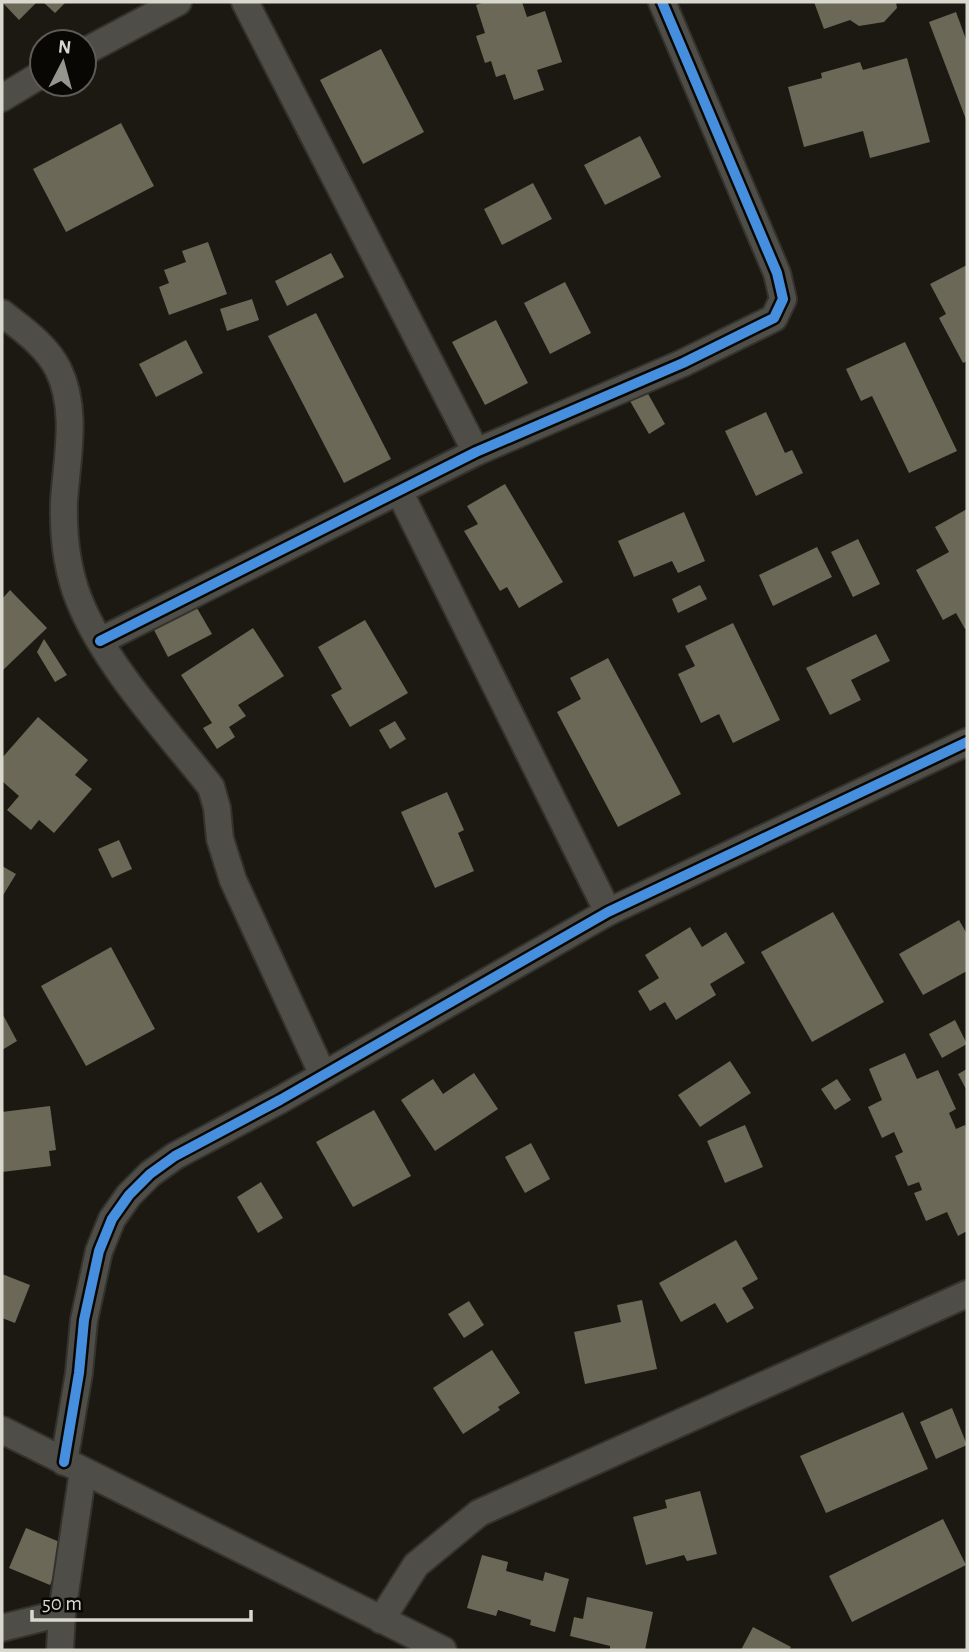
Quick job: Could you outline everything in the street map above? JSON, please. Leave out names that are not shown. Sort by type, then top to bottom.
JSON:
[{"type":"street","points":[[98,45],[178,2]]},
{"type":"street","points":[[245,2],[476,452]]},
{"type":"street","points":[[100,642],[476,452],[683,363],[774,318],[783,299],[777,274],[662,2]]},
{"type":"street","points":[[2,98],[28,82]]},
{"type":"street","points":[[2,313],[40,344],[58,368],[68,397],[70,433],[64,504],[67,552],[79,600],[100,642],[120,671],[211,787],[217,808],[220,839],[233,880],[323,1075]]},
{"type":"street","points":[[399,491],[608,912]]},
{"type":"street","points":[[60,1650],[84,1320],[99,1251],[118,1211],[129,1195],[150,1174],[175,1156],[608,912],[967,742]]},
{"type":"street","points":[[381,1620],[416,1565],[479,1513],[967,1294]]},
{"type":"street","points":[[2,1430],[443,1650]]},
{"type":"street","points":[[2,1628],[62,1613]]},
{"type":"building","points":[[2,2],[37,2],[19,20]]},
{"type":"building","points":[[43,2],[66,2],[55,13]]},
{"type":"building","points":[[485,2],[522,2],[527,17],[545,11],[562,62],[537,70],[544,90],[514,100],[505,74],[496,77],[491,61],[485,63],[476,36],[485,33],[476,5]]},
{"type":"building","points":[[814,2],[896,2],[897,8],[884,22],[859,26],[850,20],[824,29]]},
{"type":"building","points":[[956,12],[967,42],[967,122],[929,22]]},
{"type":"building","points":[[381,49],[424,132],[363,164],[320,80]]},
{"type":"building","points":[[907,58],[930,142],[870,158],[863,131],[804,147],[788,87],[822,78],[821,73],[860,62],[863,70]]},
{"type":"building","points":[[121,123],[154,186],[66,232],[33,169]]},
{"type":"building","points":[[640,136],[661,177],[605,205],[584,165]]},
{"type":"building","points":[[533,183],[552,219],[502,245],[484,209]]},
{"type":"building","points":[[208,242],[227,294],[169,315],[159,287],[169,283],[164,270],[186,262],[182,251]]},
{"type":"building","points":[[331,253],[344,277],[287,306],[275,281]]},
{"type":"building","points":[[967,265],[967,361],[963,363],[939,318],[946,314],[930,284]]},
{"type":"building","points":[[565,282],[591,333],[550,354],[524,303]]},
{"type":"building","points":[[252,299],[259,320],[227,331],[220,309]]},
{"type":"building","points":[[316,313],[391,459],[344,483],[268,336]]},
{"type":"building","points":[[496,320],[528,383],[485,405],[452,342]]},
{"type":"building","points":[[186,340],[203,373],[156,397],[139,364]]},
{"type":"building","points":[[905,342],[957,451],[909,473],[872,396],[861,401],[846,369]]},
{"type":"building","points":[[647,392],[665,424],[649,434],[630,401]]},
{"type":"building","points":[[766,412],[785,453],[792,450],[803,473],[756,496],[725,431]]},
{"type":"building","points":[[505,484],[563,582],[519,608],[507,587],[500,591],[464,531],[478,524],[467,506]]},
{"type":"building","points":[[967,509],[965,629],[956,613],[943,620],[916,570],[949,552],[935,527]]},
{"type":"building","points":[[684,512],[705,561],[678,573],[672,561],[634,577],[618,541]]},
{"type":"building","points":[[858,539],[880,584],[853,597],[831,552]]},
{"type":"building","points":[[817,547],[832,577],[773,606],[759,575]]},
{"type":"building","points":[[700,585],[707,599],[678,613],[672,599]]},
{"type":"building","points":[[10,590],[47,628],[2,671],[2,599]]},
{"type":"building","points":[[197,608],[212,634],[168,657],[154,630]]},
{"type":"building","points":[[365,620],[408,693],[350,727],[331,695],[342,689],[318,647]]},
{"type":"building","points":[[733,623],[780,720],[733,743],[719,714],[701,723],[678,674],[695,666],[685,646]]},
{"type":"building","points":[[253,628],[284,676],[238,705],[246,716],[229,727],[235,737],[217,749],[203,728],[212,723],[181,675]]},
{"type":"building","points":[[876,634],[890,661],[851,680],[861,700],[830,715],[806,668]]},
{"type":"building","points":[[44,639],[67,675],[55,682],[37,652]]},
{"type":"building","points":[[608,658],[681,794],[618,827],[557,712],[581,699],[570,678]]},
{"type":"building","points":[[38,717],[88,760],[75,775],[92,789],[54,833],[39,820],[31,830],[7,810],[19,796],[2,781],[2,758]]},
{"type":"building","points":[[395,721],[406,739],[390,749],[379,730]]},
{"type":"building","points":[[447,792],[464,830],[458,833],[474,871],[435,888],[401,812]]},
{"type":"building","points":[[119,840],[132,869],[112,878],[98,849]]},
{"type":"building","points":[[2,866],[16,874],[2,897]]},
{"type":"building","points":[[833,912],[884,1002],[812,1042],[761,952]]},
{"type":"building","points":[[959,920],[967,934],[967,971],[923,995],[899,954]]},
{"type":"building","points":[[690,927],[702,947],[726,932],[745,963],[710,984],[716,995],[676,1020],[665,1002],[650,1011],[638,991],[659,978],[645,955]]},
{"type":"building","points":[[111,947],[155,1029],[86,1066],[41,986]]},
{"type":"building","points":[[2,1013],[17,1041],[2,1050]]},
{"type":"building","points":[[955,1020],[967,1044],[942,1058],[929,1034]]},
{"type":"building","points":[[905,1053],[917,1079],[938,1070],[956,1109],[949,1113],[956,1129],[965,1125],[967,1130],[967,1231],[958,1236],[947,1212],[926,1221],[914,1193],[922,1190],[919,1182],[908,1186],[895,1156],[903,1152],[894,1132],[882,1138],[868,1107],[882,1100],[869,1069]]},
{"type":"building","points":[[730,1061],[751,1093],[700,1127],[678,1095]]},
{"type":"building","points":[[967,1069],[967,1091],[958,1074]]},
{"type":"building","points":[[474,1073],[498,1109],[435,1151],[401,1100],[433,1079],[443,1094]]},
{"type":"building","points":[[837,1079],[851,1100],[835,1110],[821,1089]]},
{"type":"building","points":[[50,1106],[56,1150],[49,1151],[51,1166],[2,1172],[2,1112]]},
{"type":"building","points":[[374,1110],[411,1176],[353,1207],[316,1142]]},
{"type":"building","points":[[745,1125],[763,1167],[725,1183],[707,1141]]},
{"type":"building","points":[[531,1143],[550,1179],[525,1193],[505,1157]]},
{"type":"building","points":[[261,1182],[283,1218],[258,1233],[237,1197]]},
{"type":"building","points":[[736,1240],[758,1279],[742,1288],[754,1308],[727,1323],[715,1303],[681,1322],[659,1283]]},
{"type":"building","points":[[2,1274],[30,1285],[15,1323],[2,1318]]},
{"type":"building","points":[[642,1300],[657,1369],[585,1384],[574,1332],[621,1322],[617,1305]]},
{"type":"building","points":[[469,1301],[484,1325],[464,1338],[448,1314]]},
{"type":"building","points":[[492,1350],[520,1393],[498,1407],[500,1410],[463,1434],[433,1388]]},
{"type":"building","points":[[952,1408],[967,1445],[936,1459],[920,1422]]},
{"type":"building","points":[[903,1412],[928,1469],[826,1513],[800,1456]]},
{"type":"building","points":[[700,1491],[717,1554],[687,1561],[684,1555],[646,1565],[633,1517],[667,1508],[665,1500]]},
{"type":"building","points":[[943,1519],[966,1565],[852,1622],[829,1576]]},
{"type":"building","points":[[26,1528],[67,1545],[50,1585],[9,1568]]},
{"type":"building","points":[[482,1555],[508,1562],[506,1571],[543,1581],[545,1572],[569,1579],[555,1632],[530,1625],[531,1620],[498,1610],[496,1616],[467,1608]]},
{"type":"building","points":[[587,1597],[653,1612],[645,1650],[610,1650],[610,1646],[570,1636],[574,1617],[583,1619]]},
{"type":"building","points":[[753,1627],[791,1647],[789,1650],[741,1650]]},
{"type":"cycle path","points":[[100,641],[476,452],[683,363],[774,318],[783,299],[777,273],[662,2]]},
{"type":"cycle path","points":[[64,1462],[79,1373],[84,1320],[99,1251],[112,1219],[129,1195],[150,1174],[175,1156],[280,1100],[608,912],[967,742]]}]
